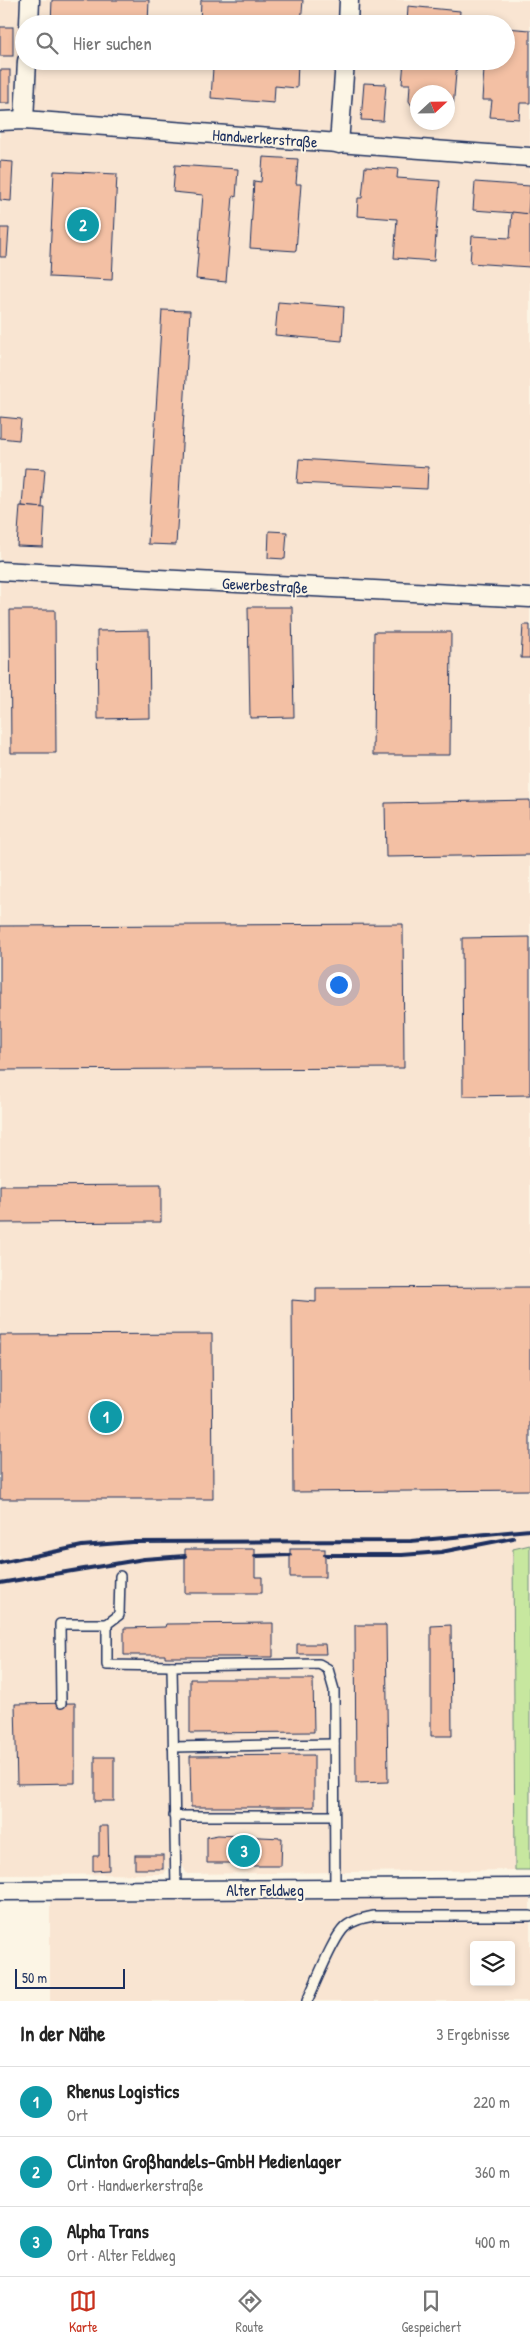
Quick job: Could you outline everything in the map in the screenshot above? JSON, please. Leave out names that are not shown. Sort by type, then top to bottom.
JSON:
[{"type":"street","points":[[29,15],[30,0]]},
{"type":"street","points":[[348,15],[349,0]]},
{"type":"street","points":[[24,120],[27,70]]},
{"type":"street","points":[[339,144],[344,70]]},
{"type":"street","name":"Handwerkerstraße","points":[[0,121],[24,120],[530,157]]},
{"type":"street","name":"Gewerbestraße","points":[[0,571],[530,598]]},
{"type":"street","name":"Alter Feldweg","points":[[0,1891],[530,1888]]},
{"type":"lane","points":[[61,1702],[60,1624],[106,1624],[119,1615],[120,1576]]},
{"type":"lane","points":[[106,1624],[107,1665],[319,1664],[328,1669],[334,1690],[335,1890]]},
{"type":"lane","points":[[172,1666],[176,1890]]},
{"type":"lane","points":[[173,1747],[334,1744]]},
{"type":"lane","points":[[174,1816],[334,1816]]},
{"type":"lane","points":[[307,2001],[336,1940],[345,1928],[357,1920],[374,1916],[530,1916]]},
{"type":"shaded area","points":[[0,0],[530,0],[530,1545],[513,1549],[515,1870],[187,1874],[183,1867],[168,1867],[164,1874],[0,1875]]},
{"type":"shaded area","points":[[530,1898],[530,2001],[50,2001],[50,1901]]},
{"type":"green space","points":[[530,1545],[530,1870],[515,1870],[513,1549]]},
{"type":"building","points":[[52,0],[149,0],[148,15],[51,15]]},
{"type":"building","points":[[201,0],[303,0],[302,15],[200,15]]},
{"type":"building","points":[[408,6],[460,11],[460,15],[408,15]]},
{"type":"building","points":[[0,27],[13,27],[13,56],[0,56]]},
{"type":"building","points":[[515,29],[530,30],[530,103],[520,103],[519,119],[490,117],[492,100],[482,100],[484,70],[515,70]]},
{"type":"building","points":[[0,70],[10,70],[10,103],[0,103]]},
{"type":"building","points":[[213,70],[298,70],[297,88],[275,86],[274,103],[211,98]]},
{"type":"building","points":[[403,70],[456,70],[455,85],[410,85],[410,103],[409,101],[410,84],[402,84]]},
{"type":"building","points":[[364,83],[386,84],[383,121],[361,120]]},
{"type":"building","points":[[263,157],[298,159],[296,184],[301,184],[296,251],[250,248],[254,181],[261,182]]},
{"type":"building","points":[[0,161],[13,162],[11,201],[0,200]]},
{"type":"building","points":[[175,165],[238,169],[236,197],[233,196],[226,282],[196,279],[203,195],[173,192]]},
{"type":"building","points":[[365,167],[398,169],[397,178],[440,181],[434,261],[394,258],[397,219],[357,216],[358,198],[362,198]]},
{"type":"building","points":[[54,171],[117,174],[112,280],[49,277]]},
{"type":"building","points":[[475,182],[530,186],[528,214],[473,210]]},
{"type":"building","points":[[512,212],[530,214],[530,267],[470,263],[472,236],[510,238]]},
{"type":"building","points":[[0,228],[9,228],[7,257],[0,257]]},
{"type":"building","points":[[278,302],[344,307],[342,341],[275,335]]},
{"type":"building","points":[[162,310],[190,311],[176,545],[148,544]]},
{"type":"building","points":[[0,417],[21,419],[19,440],[0,438]]},
{"type":"building","points":[[299,459],[428,467],[427,489],[297,483]]},
{"type":"building","points":[[25,468],[45,469],[42,508],[22,506]]},
{"type":"building","points":[[20,506],[45,508],[43,547],[17,546]]},
{"type":"building","points":[[269,531],[287,532],[285,559],[268,558]]},
{"type":"building","points":[[248,607],[292,607],[294,717],[250,718]]},
{"type":"building","points":[[10,610],[55,610],[56,753],[11,753]]},
{"type":"building","points":[[523,625],[530,625],[530,658],[521,658]]},
{"type":"building","points":[[149,630],[150,718],[98,719],[97,631]]},
{"type":"building","points":[[374,632],[451,632],[450,755],[373,755]]},
{"type":"building","points":[[530,800],[530,855],[386,857],[385,803]]},
{"type":"building","points":[[403,924],[404,1068],[0,1070],[0,926]]},
{"type":"building","points":[[530,937],[530,1095],[463,1096],[462,938]]},
{"type":"building","points":[[161,1185],[161,1222],[0,1223],[0,1186]]},
{"type":"building","points":[[530,1287],[530,1490],[293,1492],[292,1300],[316,1302],[316,1288]]},
{"type":"building","points":[[212,1334],[213,1499],[0,1499],[0,1335]]},
{"type":"building","points":[[185,1549],[255,1549],[255,1577],[262,1577],[262,1593],[185,1593]]},
{"type":"building","points":[[290,1549],[325,1549],[325,1577],[290,1577]]},
{"type":"building","points":[[273,1623],[273,1657],[124,1655],[124,1628],[165,1627],[166,1624]]},
{"type":"building","points":[[355,1625],[386,1625],[388,1782],[356,1783]]},
{"type":"building","points":[[451,1625],[452,1736],[431,1736],[431,1626]]},
{"type":"building","points":[[297,1644],[325,1644],[326,1654],[297,1654]]},
{"type":"building","points":[[190,1679],[313,1679],[314,1732],[190,1733]]},
{"type":"building","points":[[75,1703],[75,1783],[17,1784],[15,1704]]},
{"type":"building","points":[[314,1755],[314,1807],[191,1807],[190,1756]]},
{"type":"building","points":[[95,1757],[114,1757],[114,1801],[95,1801]]},
{"type":"building","points":[[99,1826],[108,1826],[109,1870],[93,1871],[93,1856],[99,1856]]},
{"type":"building","points":[[218,1835],[282,1838],[281,1866],[236,1866],[236,1863],[207,1863],[207,1837]]},
{"type":"building","points":[[135,1855],[163,1855],[163,1869],[135,1869]]},
{"type":"railway","points":[[0,1563],[82,1546],[132,1542],[411,1541],[530,1530]]},
{"type":"railway","points":[[325,1555],[402,1555],[441,1552],[513,1538]]},
{"type":"railway","points":[[255,1556],[290,1555]]},
{"type":"railway","points":[[0,1583],[144,1559],[185,1556]]},
{"type":"place","name":"Clinton Großhandels-GmbH Medienlager","points":[[83,225]]},
{"type":"place","name":"Rhenus Logistics","points":[[106,1417]]},
{"type":"place","name":"Alpha Trans","points":[[244,1851]]}]
